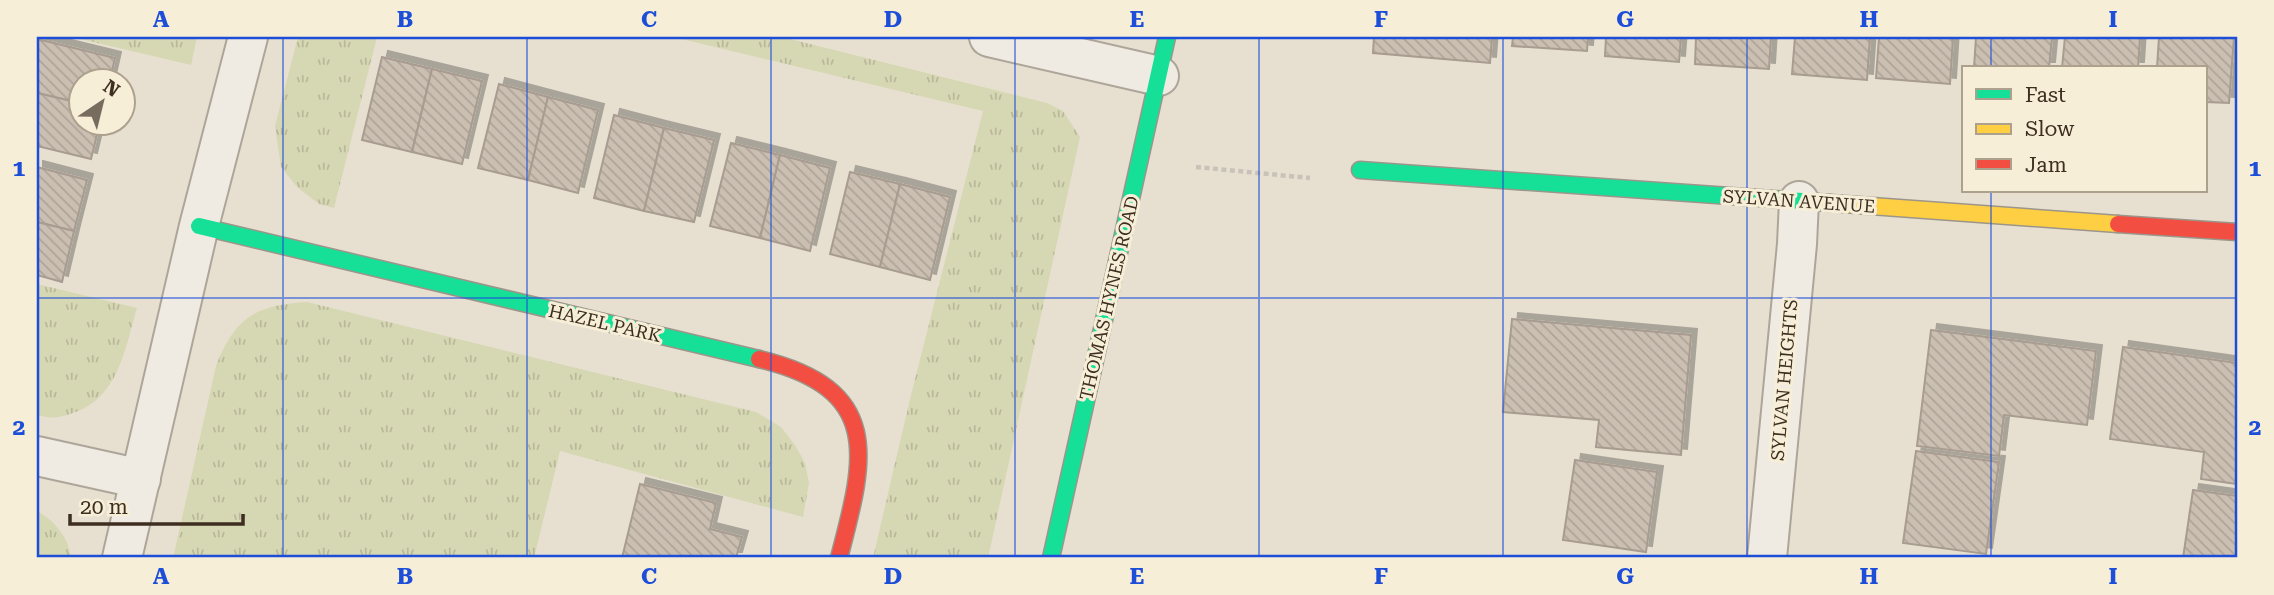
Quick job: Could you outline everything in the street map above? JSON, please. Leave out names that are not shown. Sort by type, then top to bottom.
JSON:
[{"type":"street","points":[[122,558],[200,226],[248,37]]},
{"type":"street","points":[[989,37],[1158,76]]},
{"type":"street","name":"THOMAS HYNES ROAD","points":[[1051,558],[1167,37]]},
{"type":"street","name":"SYLVAN AVENUE","points":[[1360,170],[2237,232]]},
{"type":"street","name":"SYLVAN HEIGHTS","points":[[1767,558],[1799,201]]},
{"type":"street","name":"HAZEL PARK","points":[[200,226],[770,362],[805,375],[842,401],[858,426],[861,467],[839,558]]},
{"type":"street","points":[[37,456],[141,479]]},
{"type":"path","points":[[1196,167],[1332,180],[1360,170]]},
{"type":"green space","points":[[72,37],[197,37],[191,65]]},
{"type":"green space","points":[[298,37],[377,37],[334,208],[319,204],[297,187],[281,167],[275,126]]},
{"type":"green space","points":[[673,37],[782,37],[1047,103],[1063,111],[1080,137],[988,558],[873,558],[983,111]]},
{"type":"green space","points":[[37,284],[137,308],[124,355],[110,384],[101,396],[88,406],[59,417],[37,415]]},
{"type":"green space","points":[[307,302],[756,412],[781,427],[805,463],[809,483],[803,517],[560,451],[534,558],[173,558],[216,366],[223,349],[249,317],[274,306]]},
{"type":"green space","points":[[37,511],[60,530],[71,558],[37,558]]},
{"type":"building","points":[[1374,37],[1492,37],[1490,63],[1373,53]]},
{"type":"building","points":[[1513,37],[1588,37],[1587,51],[1512,46]]},
{"type":"building","points":[[1606,37],[1681,37],[1679,62],[1605,56]]},
{"type":"building","points":[[1696,37],[1771,37],[1769,69],[1695,64]]},
{"type":"building","points":[[1795,37],[1870,37],[1867,80],[1792,74]]},
{"type":"building","points":[[1879,37],[1953,37],[1950,84],[1876,78]]},
{"type":"building","points":[[1976,37],[2052,37],[2049,66],[1974,66]]},
{"type":"building","points":[[2065,37],[2140,37],[2138,66],[2062,66]]},
{"type":"building","points":[[2159,37],[2234,37],[2229,103],[2208,102],[2208,66],[2157,66]]},
{"type":"building","points":[[37,39],[115,58],[113,66],[66,66],[66,100],[37,93]]},
{"type":"building","points":[[382,57],[432,69],[412,152],[362,140]]},
{"type":"building","points":[[432,69],[482,81],[462,164],[412,152]]},
{"type":"building","points":[[499,84],[548,97],[528,180],[478,168]]},
{"type":"building","points":[[37,93],[66,100],[66,136],[97,136],[91,159],[37,146]]},
{"type":"building","points":[[548,97],[598,110],[578,193],[528,180]]},
{"type":"building","points":[[614,115],[664,128],[644,211],[594,198]]},
{"type":"building","points":[[664,128],[714,140],[694,222],[644,211]]},
{"type":"building","points":[[731,143],[780,155],[760,238],[710,226]]},
{"type":"building","points":[[780,155],[830,168],[810,251],[760,238]]},
{"type":"building","points":[[37,167],[87,180],[74,231],[37,222]]},
{"type":"building","points":[[850,172],[900,184],[880,267],[830,254]]},
{"type":"building","points":[[900,184],[950,197],[930,280],[880,267]]},
{"type":"building","points":[[37,222],[74,231],[62,282],[37,275]]},
{"type":"building","points":[[1512,319],[1691,335],[1681,455],[1596,447],[1599,420],[1503,412]]},
{"type":"building","points":[[1931,330],[2096,351],[2087,425],[2004,415],[1999,456],[1917,446]]},
{"type":"building","points":[[2123,347],[2237,363],[2237,484],[2201,479],[2204,452],[2110,439]]},
{"type":"building","points":[[1916,451],[1999,462],[1986,554],[1903,543]]},
{"type":"building","points":[[1575,460],[1657,472],[1646,552],[1563,540]]},
{"type":"building","points":[[640,484],[716,503],[710,529],[742,537],[736,558],[622,558]]},
{"type":"building","points":[[2193,490],[2237,496],[2237,558],[2183,558]]},
{"type":"traffic: fast","points":[[1051,558],[1167,37]]},
{"type":"traffic: fast","points":[[1360,170],[1830,203]]},
{"type":"traffic: fast","points":[[199,226],[759,359]]},
{"type":"traffic: slow","points":[[1830,203],[2118,224]]},
{"type":"traffic: jam","points":[[2118,224],[2237,232]]},
{"type":"traffic: jam","points":[[759,359],[800,372],[828,389],[847,409],[856,433],[858,459],[855,489],[839,558]]}]
